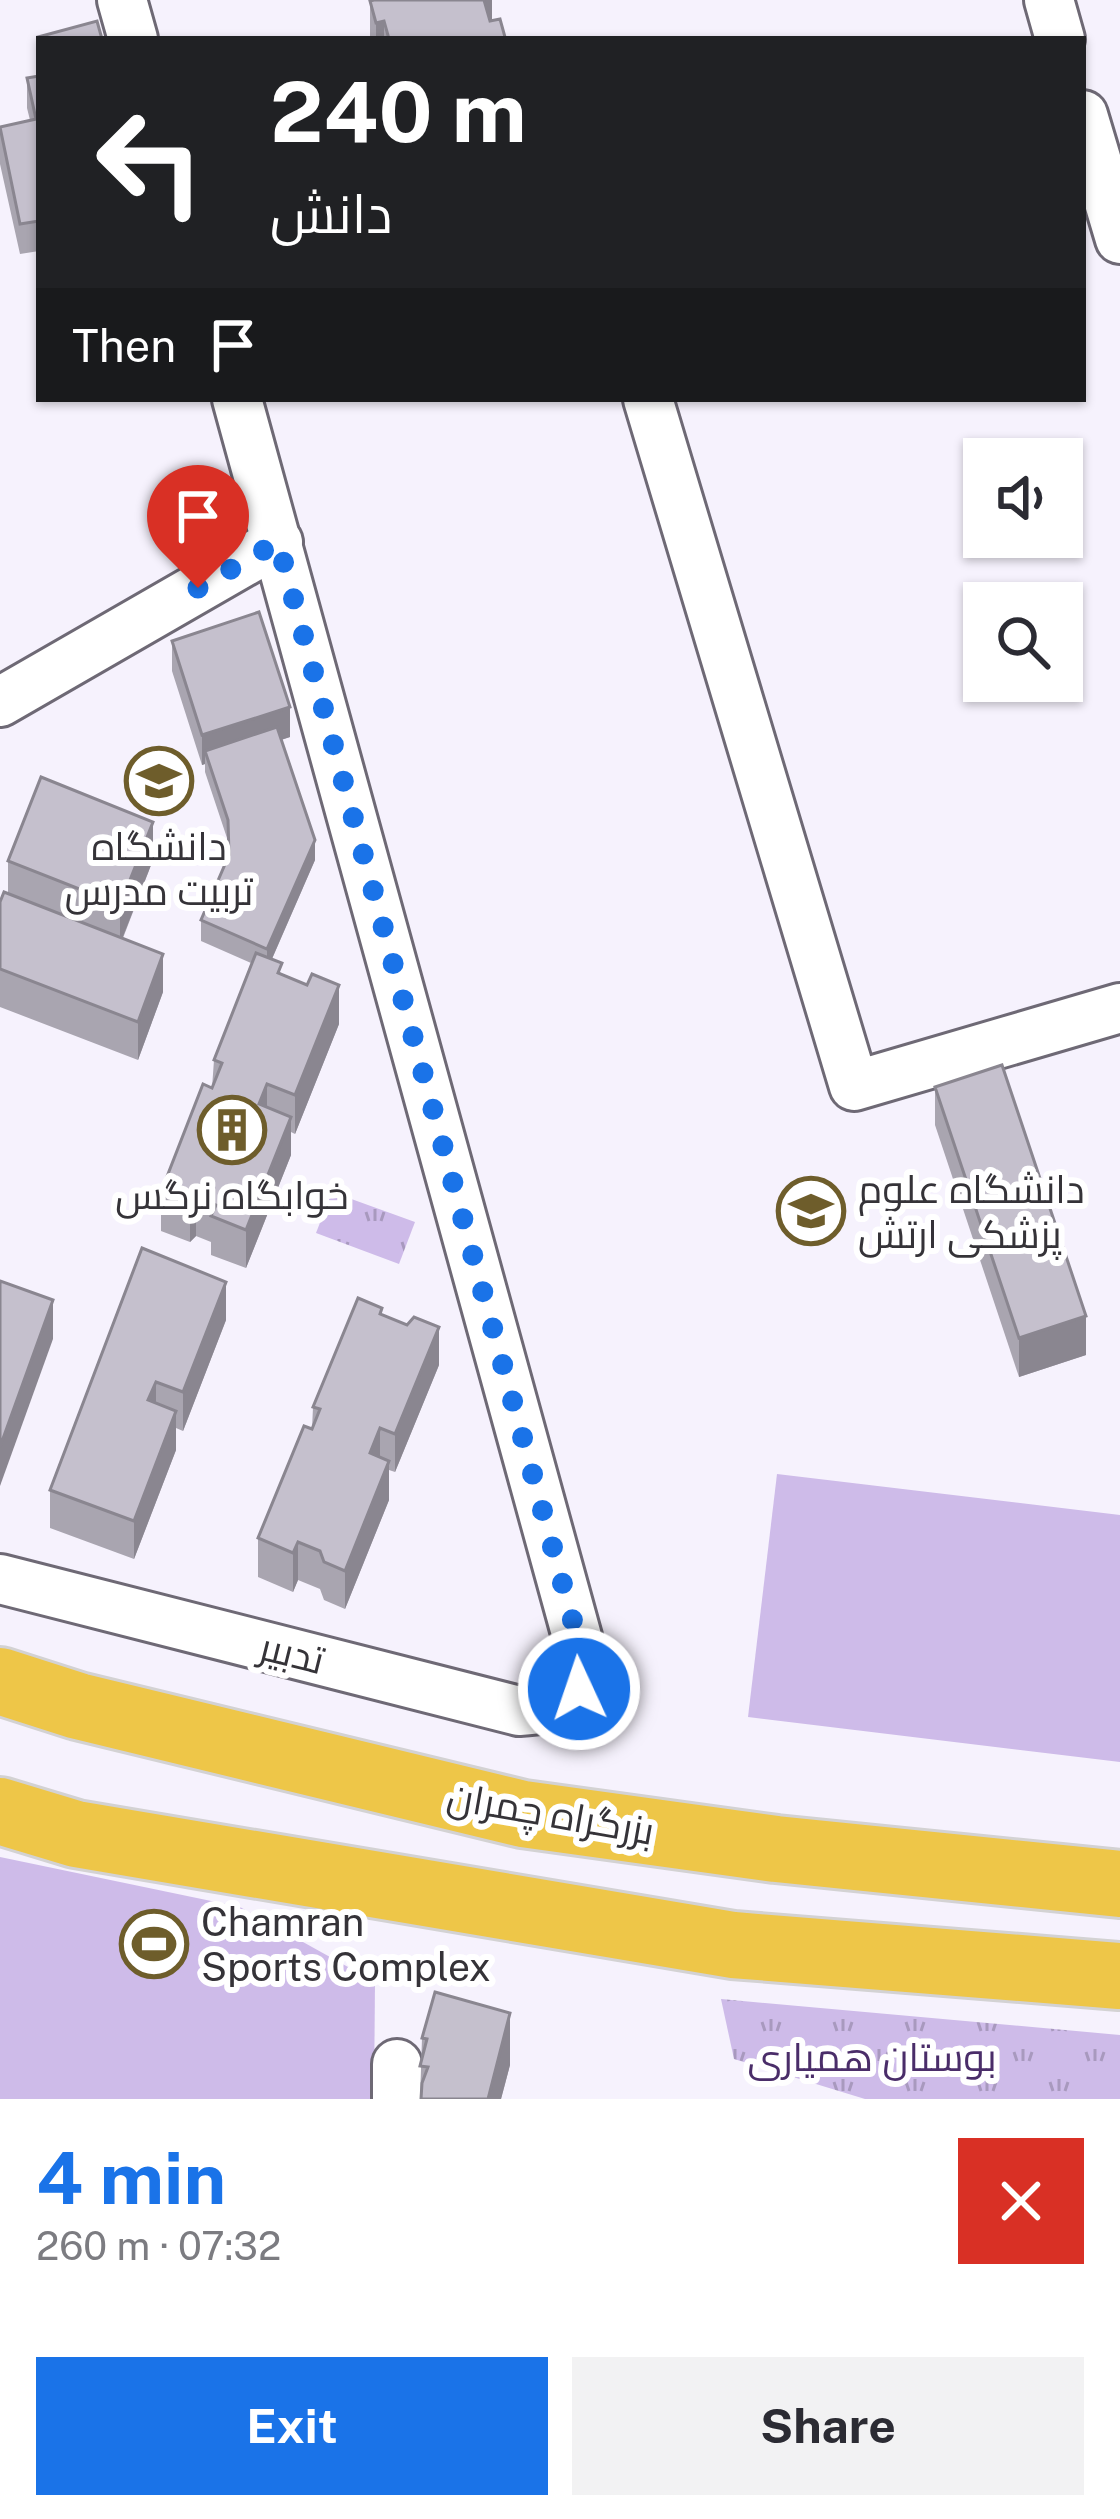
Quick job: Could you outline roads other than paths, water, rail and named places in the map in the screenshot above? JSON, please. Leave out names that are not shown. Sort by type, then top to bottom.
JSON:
[{"type":"highway","name":"بزرگراه چمران","points":[[0,1681],[78,1706],[523,1814],[776,1849],[1118,1883]]},
{"type":"highway","points":[[0,1811],[76,1834],[733,1945],[1120,1976]]},
{"type":"street","points":[[122,0],[133,36]]},
{"type":"street","points":[[1049,0],[1059,36]]},
{"type":"street","points":[[1086,125],[1120,239]]},
{"type":"street","points":[[0,702],[278,542],[238,402]]},
{"type":"street","points":[[649,402],[854,1086],[1120,1008]]},
{"type":"street","name":"تدبیر","points":[[0,1579],[519,1711],[556,1708],[579,1689],[585,1666],[278,542]]},
{"type":"place","name":"دانشگاه تربیت مدرس","points":[[159,781]]},
{"type":"place","name":"خوابگاه نرگس","points":[[232,1130]]},
{"type":"place","name":"دانشگاه علوم پزشکی ارتش","points":[[811,1211]]},
{"type":"place","name":"Chamran Sports Complex","points":[[154,1944]]},
{"type":"park label","name":"بوستان همیاری","points":[[872,2057]]}]
